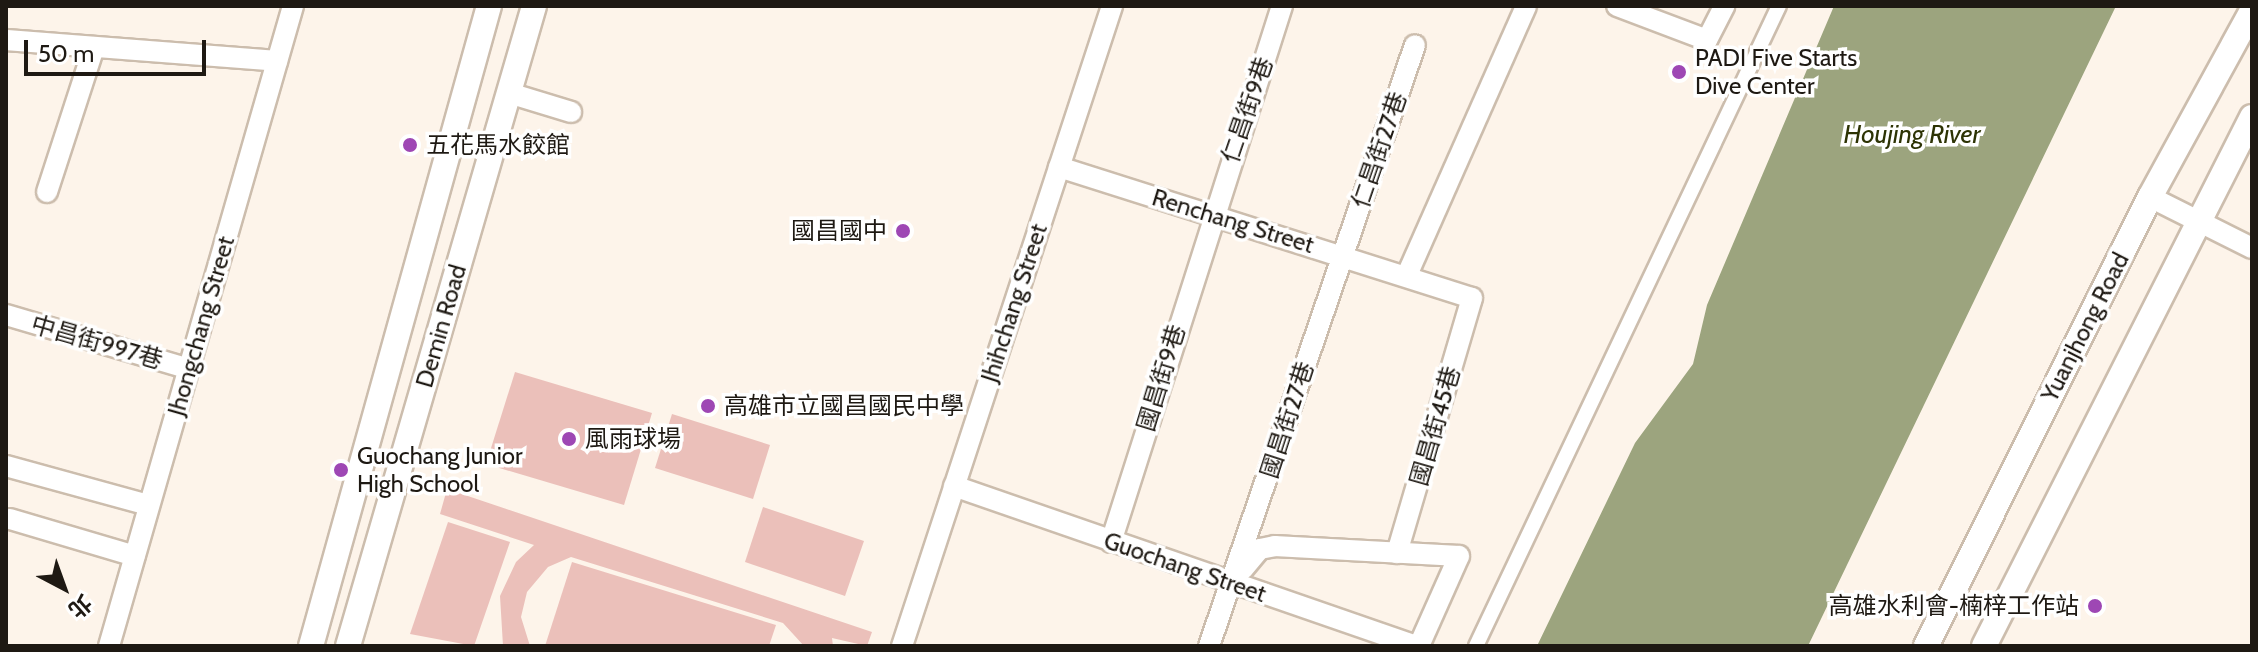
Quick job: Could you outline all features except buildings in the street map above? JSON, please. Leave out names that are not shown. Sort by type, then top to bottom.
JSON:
[{"type":"street","name":"Jhongchang Street","points":[[109,646],[293,6]]},
{"type":"street","name":"Demin Road","points":[[311,646],[489,6]]},
{"type":"street","name":"Demin Road","points":[[348,646],[534,6]]},
{"type":"street","name":"Jhihchang Street","points":[[902,646],[1112,6]]},
{"type":"street","name":"仁昌街9巷","points":[[1212,214],[1282,6]]},
{"type":"street","points":[[1407,275],[1526,6]]},
{"type":"street","points":[[1617,6],[1707,40],[1724,6]]},
{"type":"street","points":[[1476,646],[1779,6]]},
{"type":"street","name":"Yuanjhong Road","points":[[1926,646],[2150,197],[2252,11]]},
{"type":"street","points":[[6,40],[277,61]]},
{"type":"street","name":"仁昌街27巷","points":[[1342,255],[1415,45]]},
{"type":"street","points":[[47,192],[94,47]]},
{"type":"street","points":[[509,93],[571,112]]},
{"type":"street","points":[[1984,646],[2197,219],[2252,117]]},
{"type":"street","name":"Renchang Street","points":[[1059,167],[1472,298]]},
{"type":"street","points":[[2150,197],[2252,248]]},
{"type":"street","name":"國昌街9巷","points":[[1111,542],[1212,214]]},
{"type":"street","name":"國昌街27巷","points":[[1232,585],[1342,255]]},
{"type":"street","name":"國昌街45巷","points":[[1397,553],[1472,298]]},
{"type":"street","name":"中昌街997巷","points":[[6,315],[189,369]]},
{"type":"street","points":[[6,466],[149,505]]},
{"type":"street","name":"Guochang Street","points":[[954,486],[1232,585],[1418,646]]},
{"type":"street","points":[[10,519],[135,556]]},
{"type":"street","points":[[1209,646],[1232,585],[1251,556],[1275,546],[1459,556],[1418,646]]},
{"type":"shaded area","name":"風雨球場","points":[[515,372],[652,413],[624,505],[486,464]]},
{"type":"shaded area","points":[[672,414],[770,445],[753,499],[655,468]]},
{"type":"shaded area","points":[[447,489],[872,632],[867,646],[832,638],[833,646],[804,646],[783,623],[571,557],[548,567],[527,592],[521,617],[530,646],[503,646],[500,596],[516,562],[534,545],[440,514]]},
{"type":"shaded area","points":[[763,507],[864,541],[845,596],[745,562]]},
{"type":"shaded area","points":[[448,522],[510,542],[474,646],[410,634]]},
{"type":"shaded area","points":[[572,562],[776,625],[769,646],[545,646]]},
{"type":"water","name":"Houjing River","points":[[1834,6],[2116,6],[1808,646],[1537,646],[1635,443],[1693,364],[1707,305]]},
{"type":"place","name":"PADI Five Starts Dive Center","points":[[1679,72]]},
{"type":"place","name":"五花馬水餃館","points":[[410,145]]},
{"type":"place","name":"國昌國中","points":[[903,231]]},
{"type":"place","name":"高雄市立國昌國民中學","points":[[708,406]]},
{"type":"place","name":"風雨球場","points":[[569,439]]},
{"type":"place","name":"Guochang Junior High School","points":[[341,470]]},
{"type":"place","name":"高雄水利會-楠梓工作站","points":[[2095,606]]}]
